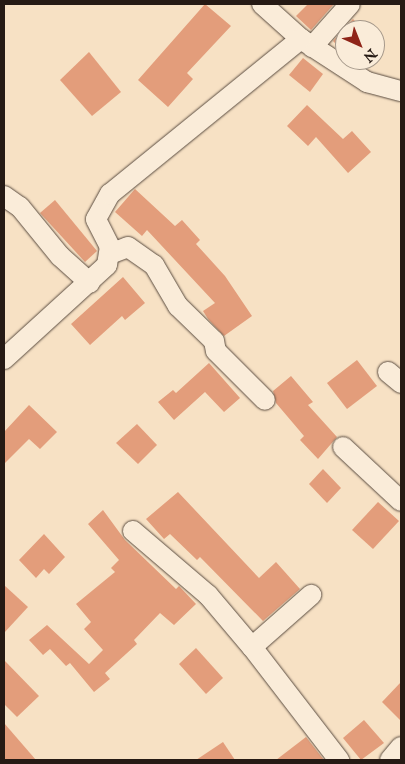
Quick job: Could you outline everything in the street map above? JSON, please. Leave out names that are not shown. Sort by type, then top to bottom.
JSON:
[{"type":"street","points":[[262,4],[306,43],[367,82],[401,91]]},
{"type":"street","points":[[4,359],[90,282],[107,264],[110,254],[96,218],[110,194],[306,43],[350,4]]},
{"type":"street","points":[[4,196],[20,207],[60,256],[90,282]]},
{"type":"street","points":[[110,254],[128,247],[154,266],[178,306],[214,341],[216,350],[265,400]]},
{"type":"street","points":[[343,446],[401,501]]},
{"type":"street","points":[[132,531],[208,595],[252,647],[339,760]]},
{"type":"street","points":[[252,647],[311,595]]},
{"type":"street","points":[[390,760],[401,746]]},
{"type":"building","points":[[205,4],[231,26],[187,73],[193,79],[168,107],[138,80]]},
{"type":"building","points":[[308,4],[334,4],[311,30],[296,16]]},
{"type":"building","points":[[89,52],[121,92],[92,116],[60,80]]},
{"type":"building","points":[[303,58],[323,74],[310,92],[289,75]]},
{"type":"building","points":[[307,105],[343,139],[352,131],[371,152],[348,173],[316,137],[308,146],[287,126]]},
{"type":"building","points":[[135,189],[175,226],[182,220],[200,240],[196,244],[225,276],[252,316],[224,336],[208,319],[203,311],[215,303],[147,230],[142,236],[115,212]]},
{"type":"building","points":[[55,200],[97,251],[85,262],[40,213]]},
{"type":"building","points":[[123,277],[145,303],[125,320],[122,316],[90,345],[71,324]]},
{"type":"building","points":[[357,360],[377,386],[347,409],[327,383]]},
{"type":"building","points":[[209,363],[240,398],[224,412],[205,392],[174,420],[158,402],[173,390],[176,393]]},
{"type":"building","points":[[291,376],[313,402],[308,405],[337,437],[318,459],[300,440],[304,436],[276,403],[273,391]]},
{"type":"building","points":[[29,405],[57,432],[40,449],[29,439],[4,464],[4,432]]},
{"type":"building","points":[[137,424],[157,445],[138,464],[116,443]]},
{"type":"building","points":[[323,469],[341,488],[327,503],[309,484]]},
{"type":"building","points":[[178,492],[259,578],[276,562],[300,589],[263,621],[200,557],[197,560],[170,534],[164,539],[146,519]]},
{"type":"building","points":[[378,502],[399,521],[373,549],[352,530]]},
{"type":"building","points":[[103,510],[125,540],[176,589],[179,586],[196,604],[174,625],[160,613],[134,640],[137,644],[105,673],[110,679],[94,692],[70,663],[66,666],[50,649],[43,655],[29,640],[47,625],[89,664],[103,650],[84,629],[91,622],[76,604],[115,572],[111,568],[119,560],[88,524]]},
{"type":"building","points":[[44,534],[65,557],[49,574],[44,569],[36,578],[19,560]]},
{"type":"building","points":[[4,585],[28,607],[4,633]]},
{"type":"building","points":[[196,648],[223,678],[206,694],[179,664]]},
{"type":"building","points":[[4,660],[39,696],[17,717],[4,704]]},
{"type":"building","points":[[401,682],[401,721],[382,702]]},
{"type":"building","points":[[364,720],[384,743],[361,760],[343,738]]},
{"type":"building","points":[[4,723],[36,760],[4,760]]},
{"type":"building","points":[[306,737],[324,760],[276,760]]},
{"type":"building","points":[[223,742],[235,760],[196,760]]}]
